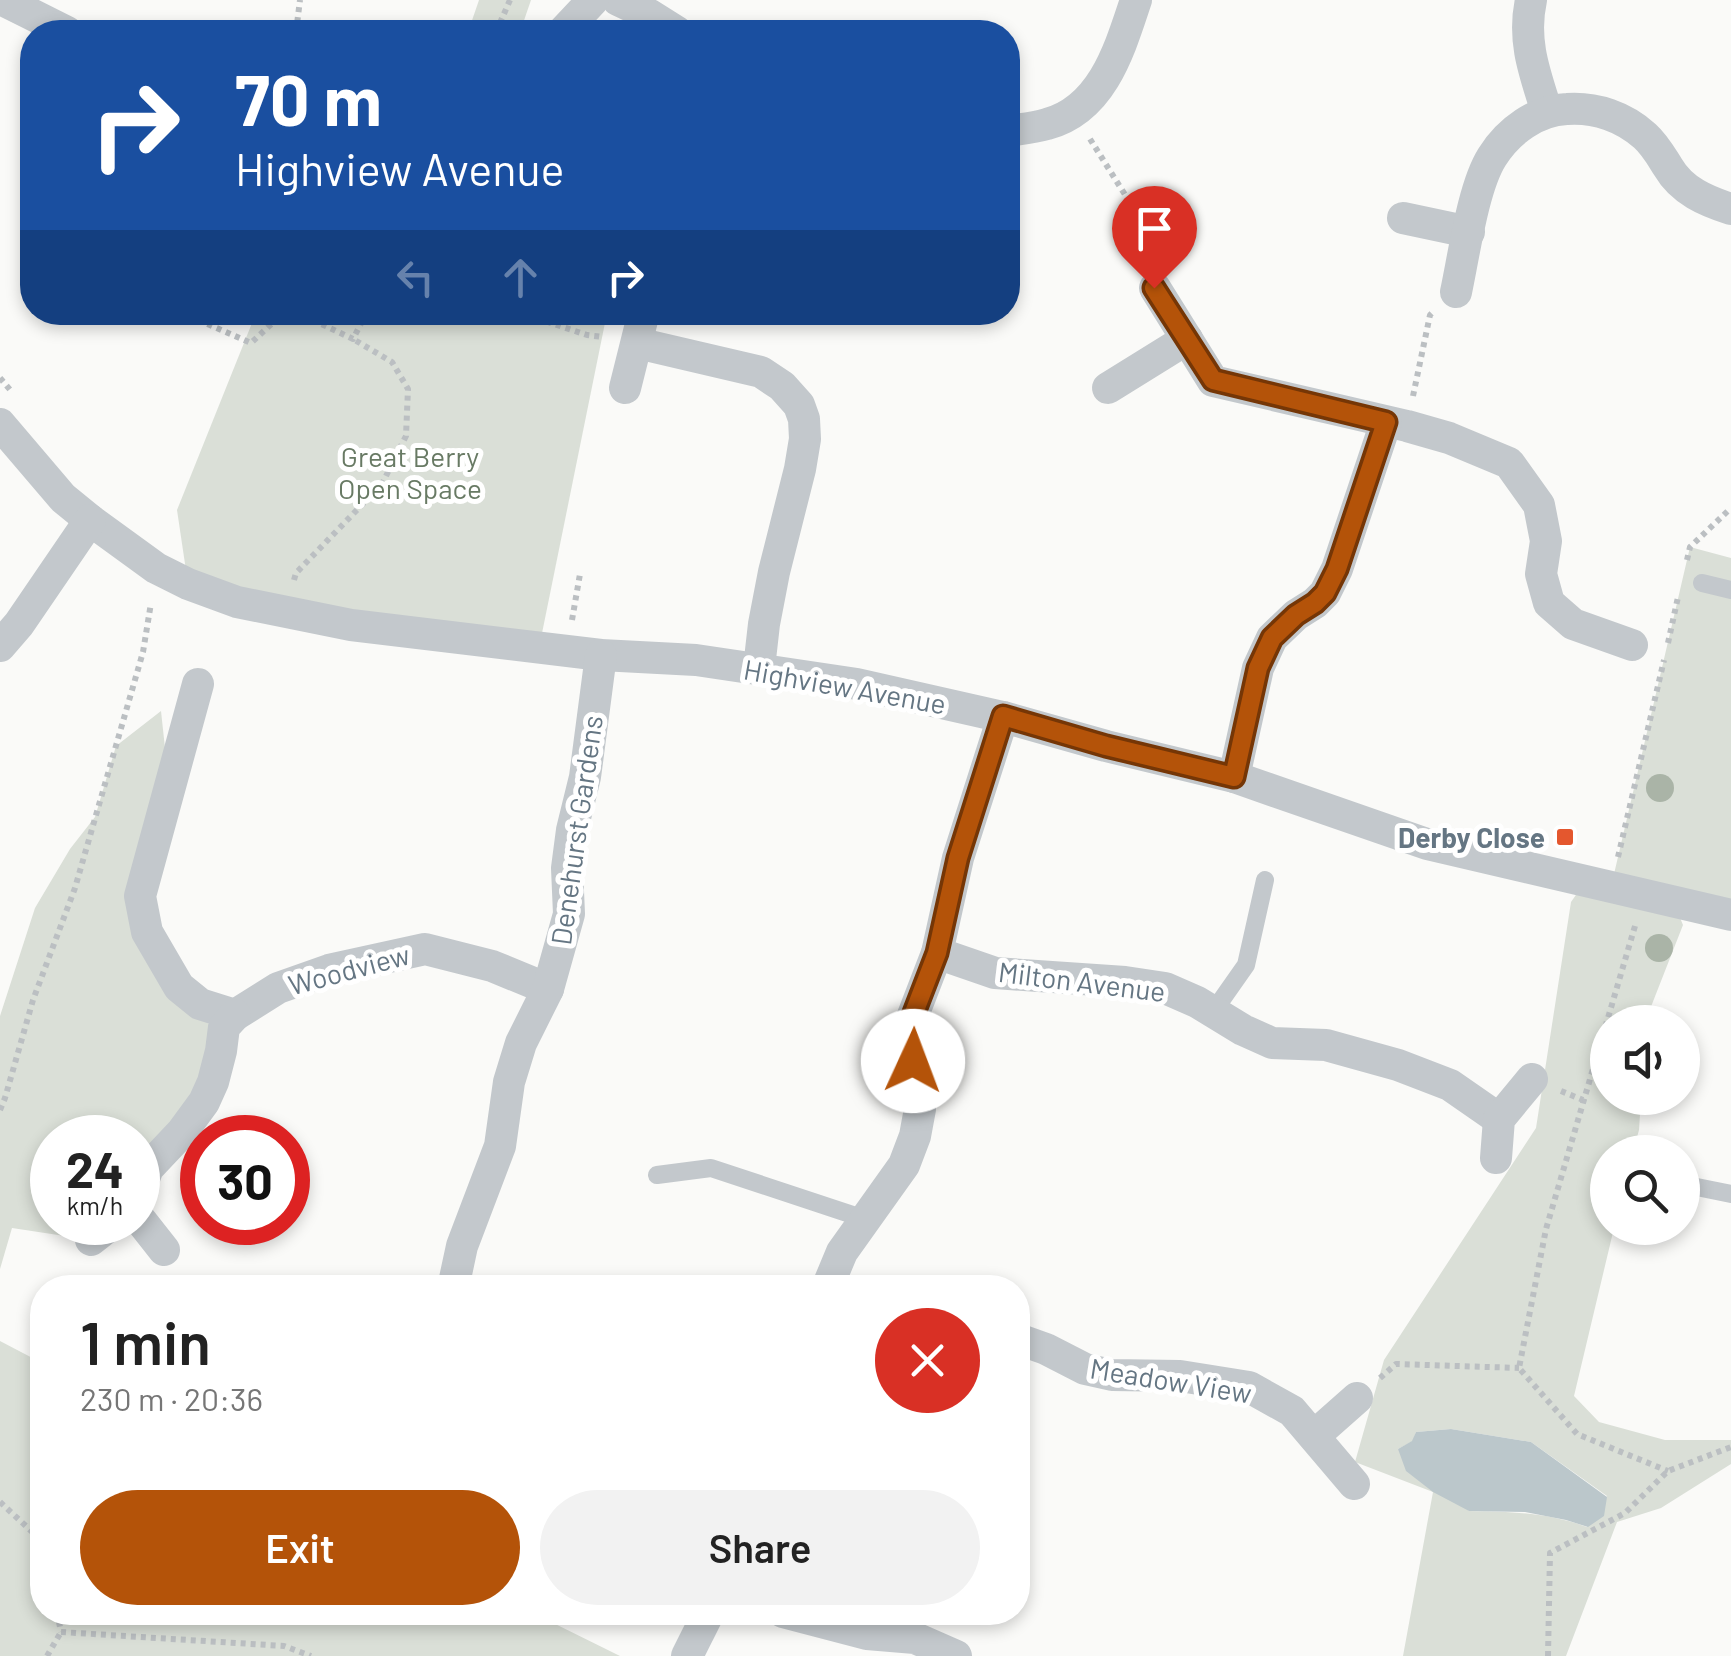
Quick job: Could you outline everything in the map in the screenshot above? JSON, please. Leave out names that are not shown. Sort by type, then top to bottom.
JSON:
[{"type":"street","points":[[4,0],[46,20]]},
{"type":"street","points":[[575,20],[594,0]]},
{"type":"street","points":[[618,0],[658,20]]},
{"type":"street","points":[[1020,129],[1050,124],[1097,91],[1117,58],[1136,0]]},
{"type":"street","points":[[1531,0],[1526,34],[1547,112]]},
{"type":"street","points":[[1456,292],[1476,201],[1490,159],[1527,121],[1554,109],[1602,112],[1626,123],[1646,136],[1683,186],[1705,200],[1731,209]]},
{"type":"street","points":[[1403,218],[1469,232]]},
{"type":"street","points":[[1154,288],[1213,380],[1449,438],[1509,463],[1539,504],[1546,541],[1541,574],[1548,603],[1574,624],[1632,645]]},
{"type":"street","points":[[625,388],[641,328],[761,372],[782,386],[798,405],[806,439],[774,572],[759,668]]},
{"type":"street","points":[[1108,388],[1187,339]]},
{"type":"street","name":"Highview Avenue","points":[[0,424],[62,498],[90,520],[156,568],[237,602],[351,625],[601,655],[696,660],[856,684],[1003,716],[1234,777],[1427,844],[1731,915]]},
{"type":"street","points":[[1234,777],[1258,668],[1272,638],[1325,593],[1397,424]]},
{"type":"street","points":[[0,646],[90,520]]},
{"type":"street","name":"Denehurst Gardens","points":[[455,1275],[462,1246],[500,1146],[509,1082],[517,1056],[548,989],[569,914],[567,868],[585,777],[601,655]]},
{"type":"street","points":[[160,1155],[204,1102],[221,1052],[224,1027],[235,1015],[200,1004],[179,987],[147,932],[140,896],[198,684]]},
{"type":"street","points":[[841,1275],[842,1252],[904,1165],[915,1136],[920,1109],[912,1018],[937,953],[958,858],[1003,716]]},
{"type":"street","name":"Woodview","points":[[235,1015],[278,988],[329,970],[425,949],[492,966],[548,989]]},
{"type":"street","name":"Milton Avenue","points":[[937,953],[995,973],[1165,988],[1272,1042],[1326,1045],[1398,1065],[1450,1085],[1500,1118]]},
{"type":"street","points":[[1496,1158],[1500,1118],[1532,1080]]},
{"type":"street","points":[[160,1245],[164,1250]]},
{"type":"street","name":"Meadow View","points":[[1030,1344],[1085,1369],[1112,1375],[1180,1376],[1249,1387],[1292,1411],[1354,1484]]},
{"type":"street","points":[[1314,1436],[1357,1398]]},
{"type":"street","points":[[687,1656],[702,1625]]},
{"type":"street","points":[[833,1625],[867,1634],[915,1638],[956,1656]]},
{"type":"lane","points":[[1702,583],[1731,590]]},
{"type":"lane","points":[[1213,1012],[1246,965],[1266,880]]},
{"type":"lane","points":[[657,1175],[711,1168],[865,1219]]},
{"type":"lane","points":[[1700,1188],[1731,1194]]},
{"type":"path","points":[[1072,111],[1166,260],[1154,288]]},
{"type":"path","points":[[1397,424],[1430,314],[1456,292]]},
{"type":"path","points":[[210,325],[252,343],[271,325]]},
{"type":"path","points":[[295,614],[289,597],[296,573],[382,484],[406,436],[408,389],[392,362],[322,325]]},
{"type":"path","points":[[353,339],[360,325]]},
{"type":"path","points":[[557,325],[587,335],[641,328]]},
{"type":"path","points":[[1686,566],[1690,547],[1731,508]]},
{"type":"path","points":[[0,1110],[32,1000],[75,888],[138,671],[156,568]]},
{"type":"path","points":[[566,651],[580,574]]},
{"type":"path","points":[[1611,888],[1681,585]]},
{"type":"path","points":[[1519,1368],[1546,1229],[1644,896]]},
{"type":"path","points":[[1357,1398],[1396,1364],[1519,1368],[1577,1434],[1668,1471]]},
{"type":"path","points":[[1548,1656],[1550,1552],[1625,1513],[1668,1471],[1731,1447]]},
{"type":"path","points":[[0,1502],[30,1531]]},
{"type":"path","points":[[46,1656],[61,1632],[60,1625]]},
{"type":"path","points":[[61,1632],[284,1646],[311,1656]]},
{"type":"green space","points":[[479,0],[531,0],[524,20],[472,20]]},
{"type":"green space","name":"Great Berry Open Space","points":[[251,325],[605,325],[539,648],[188,584],[177,510]]},
{"type":"green space","points":[[1690,547],[1731,558],[1731,915],[1674,903],[1683,925],[1652,1005],[1590,1005],[1590,1115],[1640,1115],[1638,1135],[1590,1135],[1590,1245],[1610,1245],[1574,1396],[1599,1422],[1665,1440],[1731,1440],[1731,1464],[1661,1508],[1617,1522],[1566,1656],[1403,1656],[1433,1492],[1355,1462],[1384,1360],[1536,1128],[1571,902],[1585,882],[1611,887]],"holes":[[[1451,1429],[1531,1442],[1607,1496],[1587,1527],[1543,1516],[1469,1511],[1398,1449],[1413,1441],[1416,1432]]]},
{"type":"green space","points":[[161,711],[169,785],[141,896],[221,1051],[184,1115],[180,1115],[180,1122],[160,1157],[160,1115],[30,1115],[30,1231],[12,1228],[0,1269],[0,1016],[35,908],[70,849],[95,817],[116,746]]},
{"type":"green space","points":[[0,1341],[30,1357],[30,1625],[557,1625],[620,1656],[0,1656]]},
{"type":"shaded area","points":[[1451,1429],[1531,1442],[1607,1497],[1604,1516],[1588,1527],[1525,1512],[1469,1511],[1433,1492],[1406,1471],[1398,1449],[1412,1441],[1416,1432]]},
{"type":"place","name":"Derby Close","points":[[1565,837]]},
{"type":"route","points":[[913,1061],[912,1018],[937,953],[958,858],[1003,716],[1234,777],[1258,668],[1272,638],[1325,593],[1337,569],[1386,422],[1213,380],[1154,288]]}]
